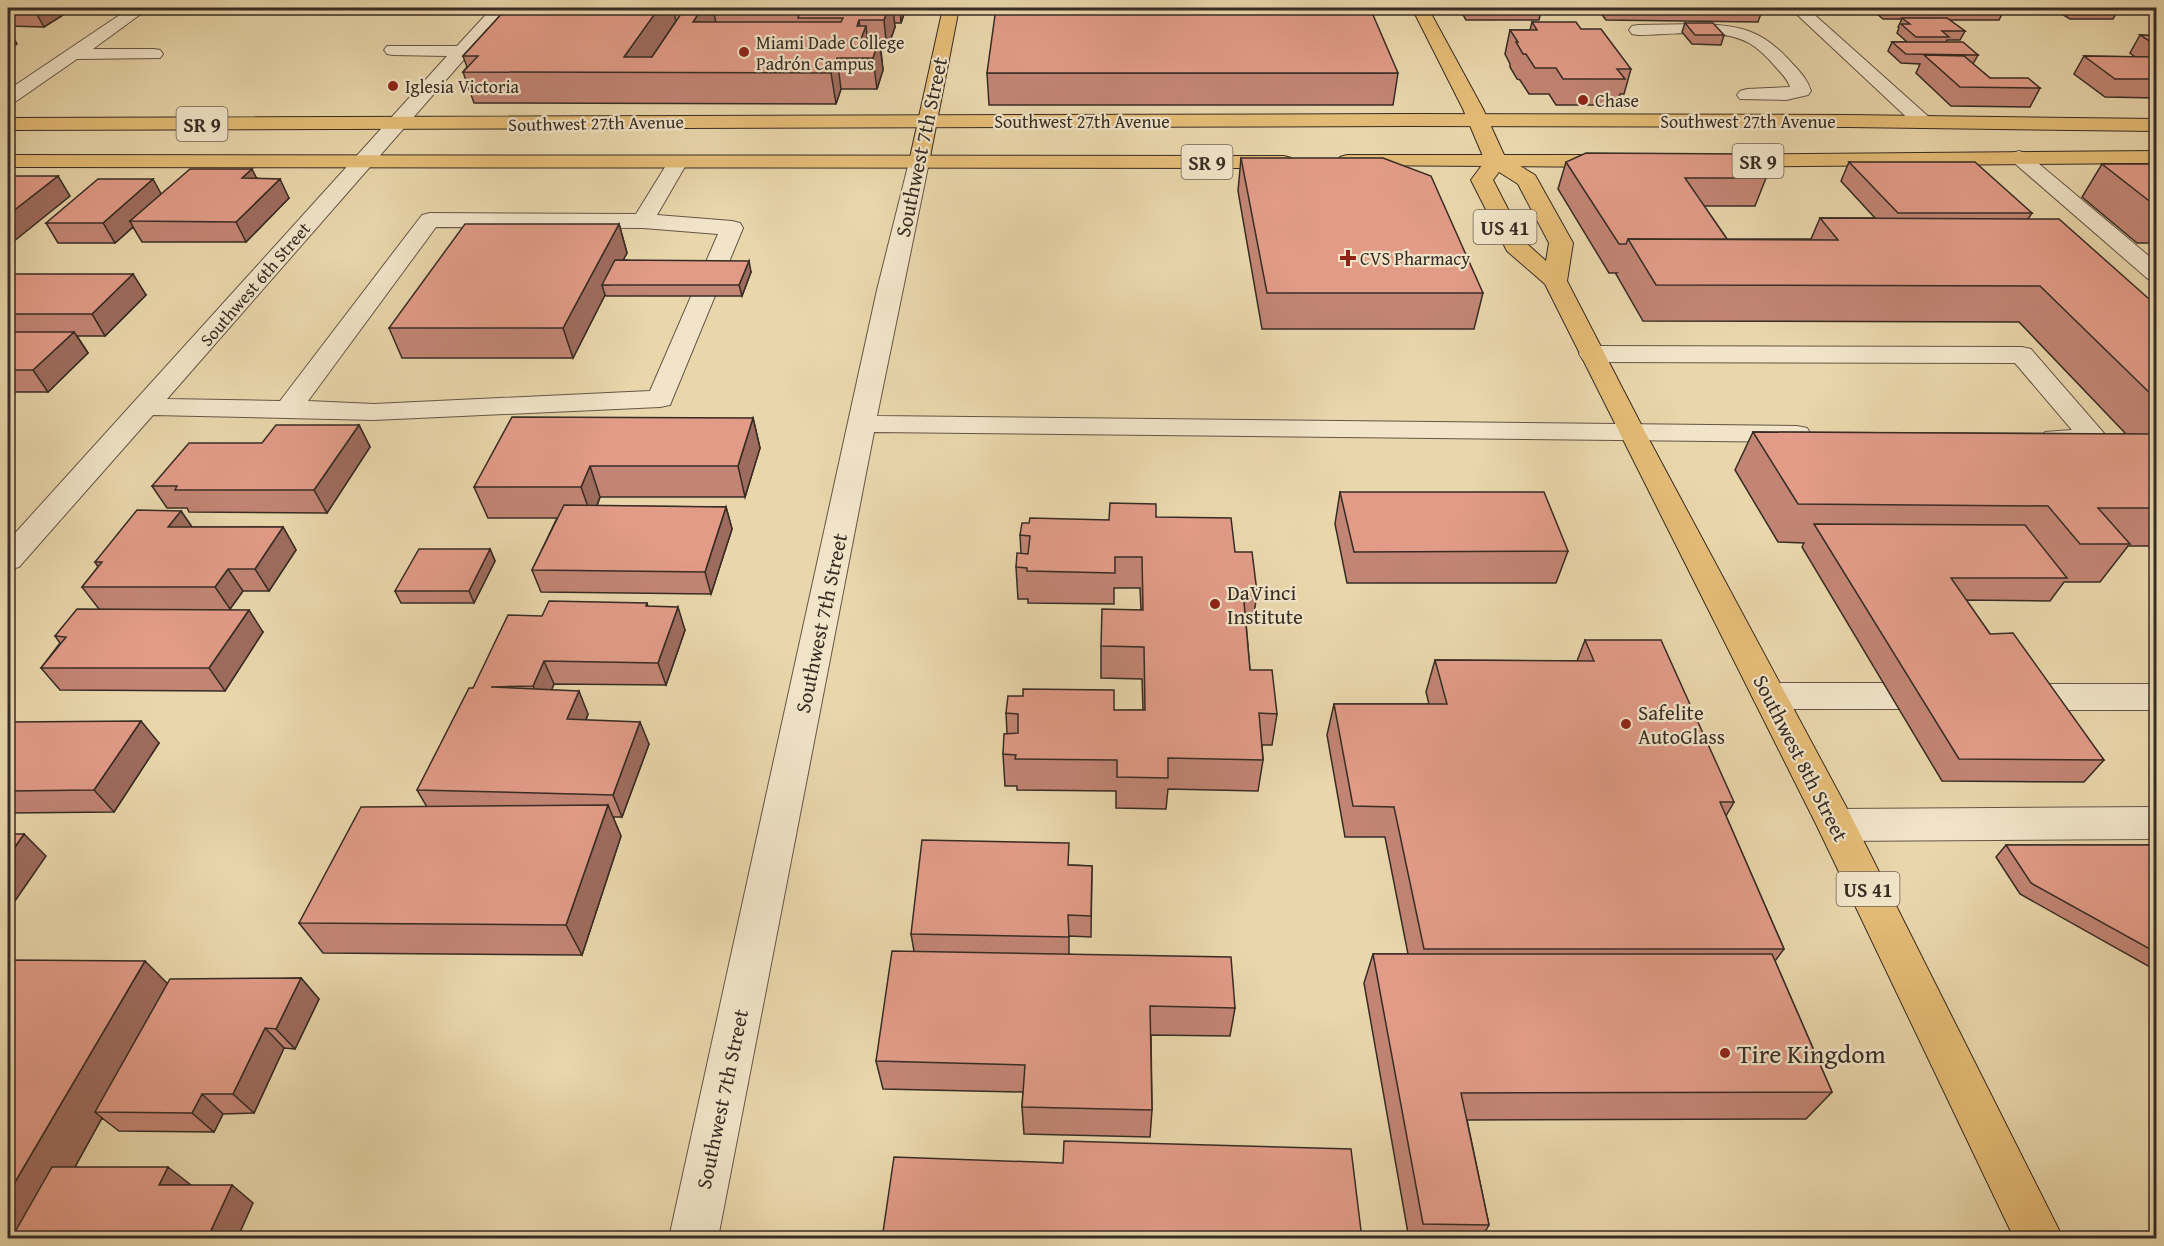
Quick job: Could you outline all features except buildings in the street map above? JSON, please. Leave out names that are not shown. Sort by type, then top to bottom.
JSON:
[{"type":"main road","name":"Southwest 7th Street","points":[[919,162],[951,8]]},
{"type":"main road","points":[[1418,14],[1478,120],[1496,161]]},
{"type":"main road","name":"Southwest 27th Avenue","points":[[8,124],[396,125],[1478,120],[2157,125]]},
{"type":"main road","name":"Southwest 27th Avenue","points":[[1690,161],[2157,157]]},
{"type":"main road","name":"Southwest 27th Avenue","points":[[8,161],[1300,162]]},
{"type":"main road","name":"Southwest 8th Street","points":[[1496,161],[1482,180],[1515,246],[1555,281],[1836,825],[2039,1239]]},
{"type":"main road","name":"US 41","points":[[1496,161],[1527,180],[1561,243],[1555,281]]},
{"type":"main road","points":[[1323,162],[1631,161]]},
{"type":"street","points":[[8,98],[141,8]]},
{"type":"street","name":"Southwest 6th Street","points":[[8,560],[501,8]]},
{"type":"street","points":[[1798,8],[1923,122]]},
{"type":"street","points":[[1638,30],[1721,30],[1741,33],[1756,39],[1798,81],[1801,91],[1786,94],[1747,94]]},
{"type":"street","points":[[393,50],[462,51]]},
{"type":"street","points":[[73,54],[154,54]]},
{"type":"street","points":[[1952,158],[1975,180]]},
{"type":"street","points":[[2019,158],[2157,274]]},
{"type":"street","name":"Southwest 7th Street","points":[[693,1239],[889,290],[919,162]]},
{"type":"street","points":[[643,221],[677,163]]},
{"type":"street","points":[[147,407],[288,408],[374,412],[660,399],[732,228],[643,221],[430,220],[288,408]]},
{"type":"street","points":[[1592,354],[2022,356],[2094,439],[2035,438]]},
{"type":"street","points":[[862,424],[1821,435]]},
{"type":"street","points":[[1769,696],[2157,697]]},
{"type":"street","points":[[1836,825],[2157,823]]},
{"type":"place","name":"Miami Dade College Padrón Campus","points":[[744,52]]},
{"type":"place","name":"Iglesia Victoria","points":[[393,86]]},
{"type":"place","name":"Chase","points":[[1583,100]]},
{"type":"place","name":"CVS Pharmacy","points":[[1348,258]]},
{"type":"place","name":"DaVinci Institute","points":[[1215,604]]},
{"type":"place","name":"Safelite AutoGlass","points":[[1626,724]]},
{"type":"place","name":"Tire Kingdom","points":[[1725,1053]]}]
